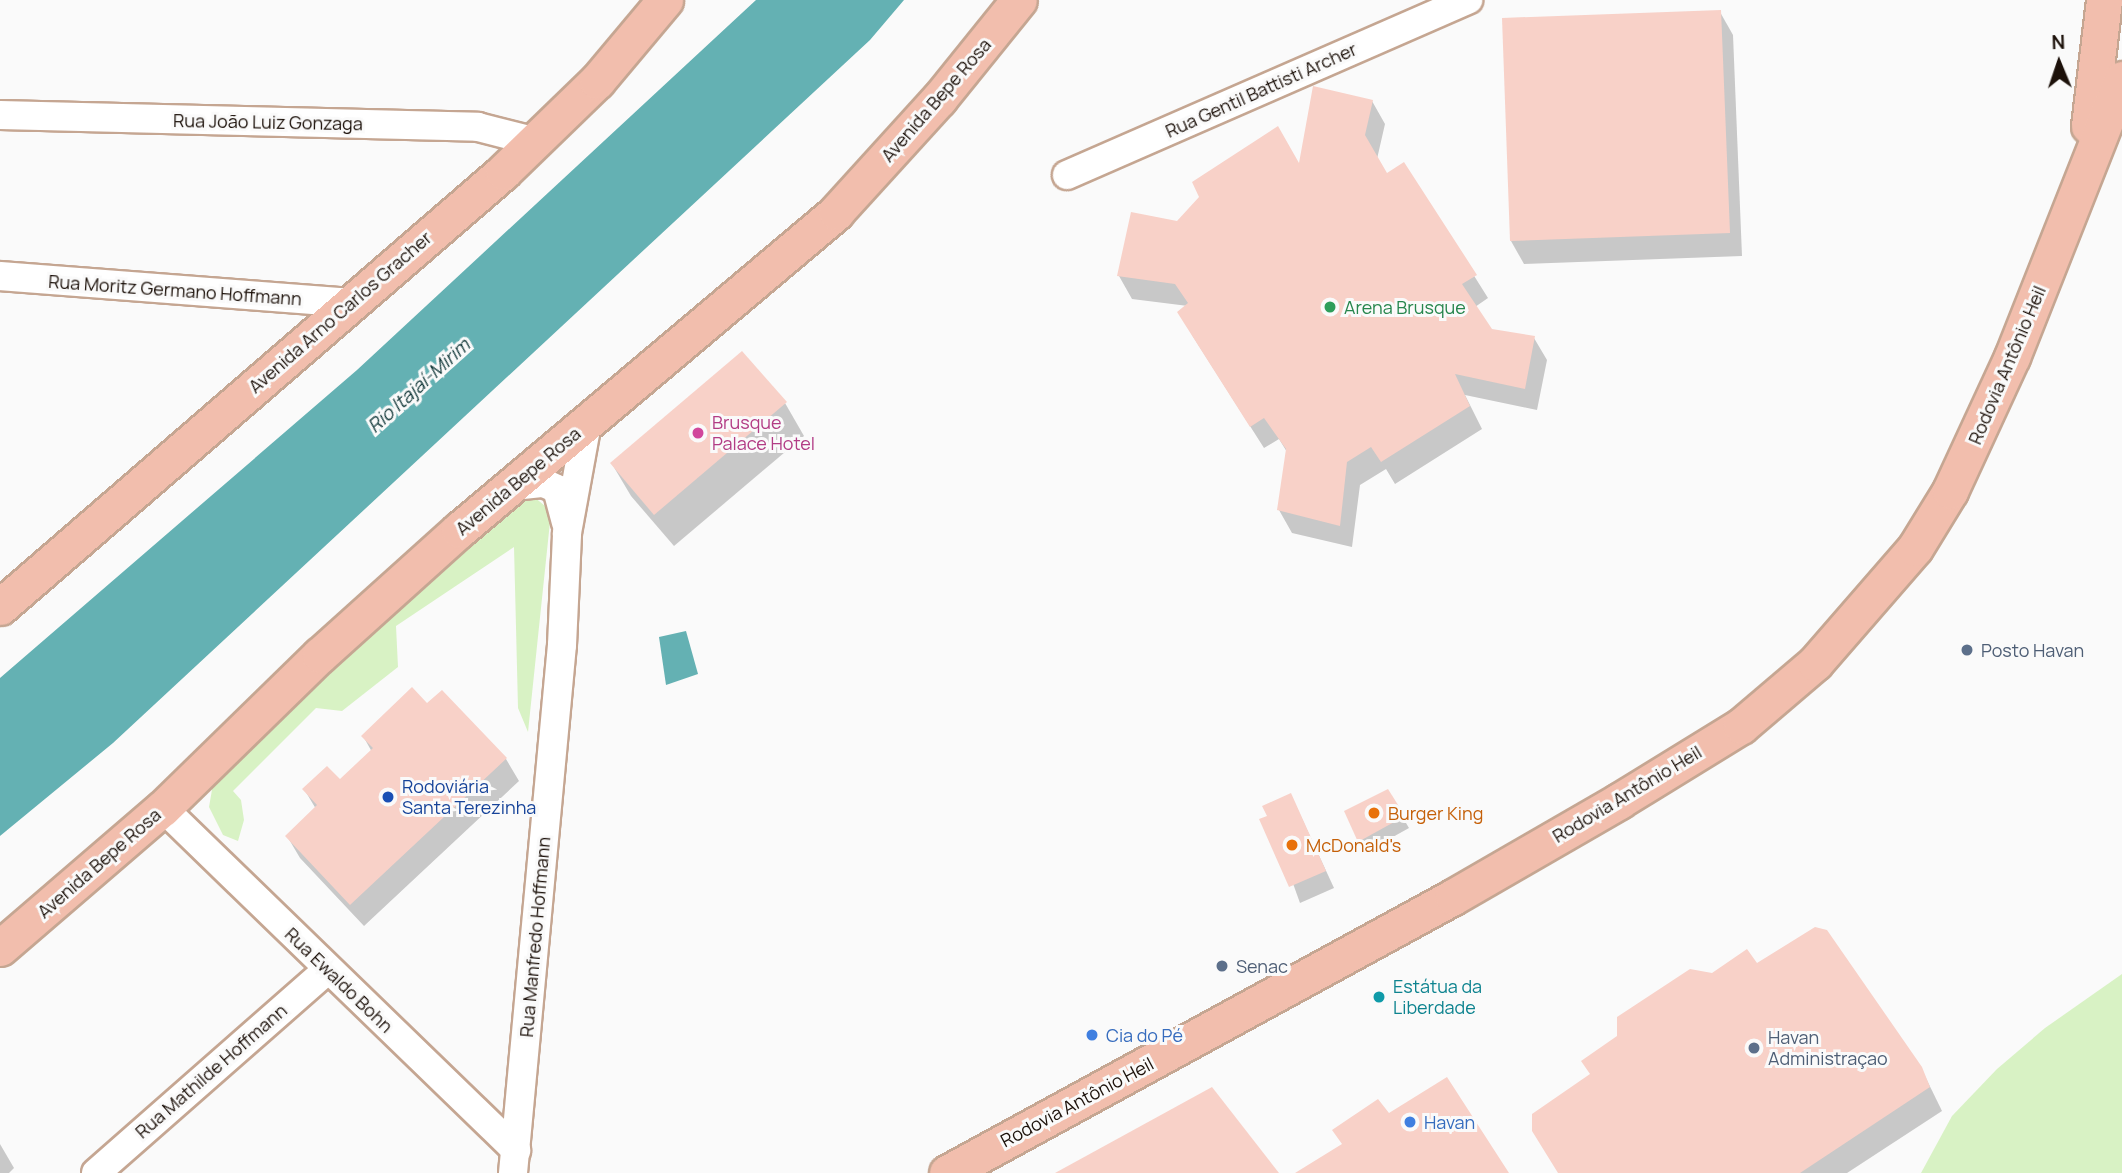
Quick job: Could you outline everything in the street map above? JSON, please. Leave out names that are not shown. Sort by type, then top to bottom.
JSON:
[{"type":"main road","name":"Avenida Arno Carlos Gracher","points":[[0,607],[503,172],[597,81],[665,0]]},
{"type":"main road","points":[[2076,0],[2102,34]]},
{"type":"main road","name":"Rodovia Antônio Heil","points":[[2079,188],[2102,34],[2104,0]]},
{"type":"main road","name":"Avenida Bepe Rosa","points":[[0,948],[163,808],[320,655],[513,485],[836,212],[1018,6]]},
{"type":"main road","name":"Rodovia Antônio Heil","points":[[947,1173],[1454,897],[1714,742],[1784,691],[1873,599],[1915,548],[1950,491],[2012,357],[2122,79]]},
{"type":"street","name":"Rua Gentil Battisti Archer","points":[[1067,175],[1460,2]]},
{"type":"street","name":"Rua João Luiz Gonzaga","points":[[0,115],[478,127],[533,141]]},
{"type":"street","name":"Rua Moritz Germano Hoffmann","points":[[0,276],[351,303]]},
{"type":"street","name":"Rua Manfredo Hoffmann","points":[[514,1162],[562,645],[567,533],[587,423]]},
{"type":"street","name":"Rua Manfredo Hoffmann","points":[[513,485],[544,483],[557,489],[567,533]]},
{"type":"street","name":"Rua Ewaldo Bohn","points":[[163,808],[327,970],[514,1162]]},
{"type":"street","name":"Rua Mathilde Hoffmann","points":[[96,1173],[327,970]]},
{"type":"green space","points":[[533,496],[545,506],[550,522],[528,732],[518,708],[514,547],[396,626],[398,667],[342,711],[316,708],[233,791],[241,800],[244,820],[238,841],[223,835],[209,807],[214,778],[229,761],[518,498]]},
{"type":"green space","points":[[2122,974],[2122,1173],[1921,1173],[1952,1116],[1997,1069],[2045,1028]]},
{"type":"water","name":"Rio Itajaí-Mirim","points":[[756,0],[904,0],[870,40],[113,743],[0,836],[0,678],[357,370]]},
{"type":"water","points":[[686,631],[698,674],[666,685],[659,637]]},
{"type":"building","points":[[1721,10],[1730,233],[1510,241],[1502,18]]},
{"type":"building","name":"Arena Brusque","points":[[1313,86],[1373,100],[1365,135],[1387,173],[1404,162],[1477,275],[1462,284],[1492,329],[1535,336],[1525,389],[1455,374],[1470,406],[1381,462],[1371,447],[1347,462],[1340,526],[1277,510],[1286,449],[1264,418],[1250,427],[1177,312],[1188,303],[1175,284],[1117,276],[1131,212],[1177,221],[1199,197],[1192,182],[1278,126],[1299,163]]},
{"type":"building","name":"Brusque Palace Hotel","points":[[742,351],[787,402],[654,515],[610,463]]},
{"type":"building","name":"Rodoviária Santa Terezinha","points":[[412,687],[427,703],[442,690],[507,758],[350,905],[285,836],[317,805],[302,789],[327,766],[340,779],[373,748],[361,736]]},
{"type":"building","name":"Burger King","points":[[1388,789],[1405,816],[1358,842],[1344,811]]},
{"type":"building","name":"McDonald's","points":[[1291,793],[1326,871],[1289,887],[1259,819],[1267,816],[1262,806]]},
{"type":"building","name":"Havan Administraçao","points":[[1815,927],[1827,930],[1922,1067],[1930,1087],[1800,1173],[1558,1173],[1532,1131],[1532,1114],[1590,1074],[1581,1061],[1617,1036],[1617,1017],[1690,969],[1712,973],[1747,949],[1757,963]]},
{"type":"building","name":"Havan","points":[[1447,1077],[1509,1173],[1295,1173],[1342,1144],[1332,1130],[1378,1099],[1389,1113]]},
{"type":"building","points":[[1212,1087],[1279,1173],[1055,1173]]},
{"type":"place","name":"Arena Brusque","points":[[1330,307]]},
{"type":"place","name":"Brusque Palace Hotel","points":[[698,433]]},
{"type":"place","name":"Posto Havan","points":[[1967,650]]},
{"type":"place","name":"Rodoviária Santa Terezinha","points":[[388,797]]},
{"type":"place","name":"Burger King","points":[[1374,813]]},
{"type":"place","name":"McDonald's","points":[[1292,845]]},
{"type":"place","name":"Senac","points":[[1222,966]]},
{"type":"place","name":"Estátua da Liberdade","points":[[1379,997]]},
{"type":"place","name":"Cia do Pé","points":[[1092,1035]]},
{"type":"place","name":"Havan Administraçao","points":[[1754,1048]]},
{"type":"place","name":"Havan","points":[[1410,1122]]}]
